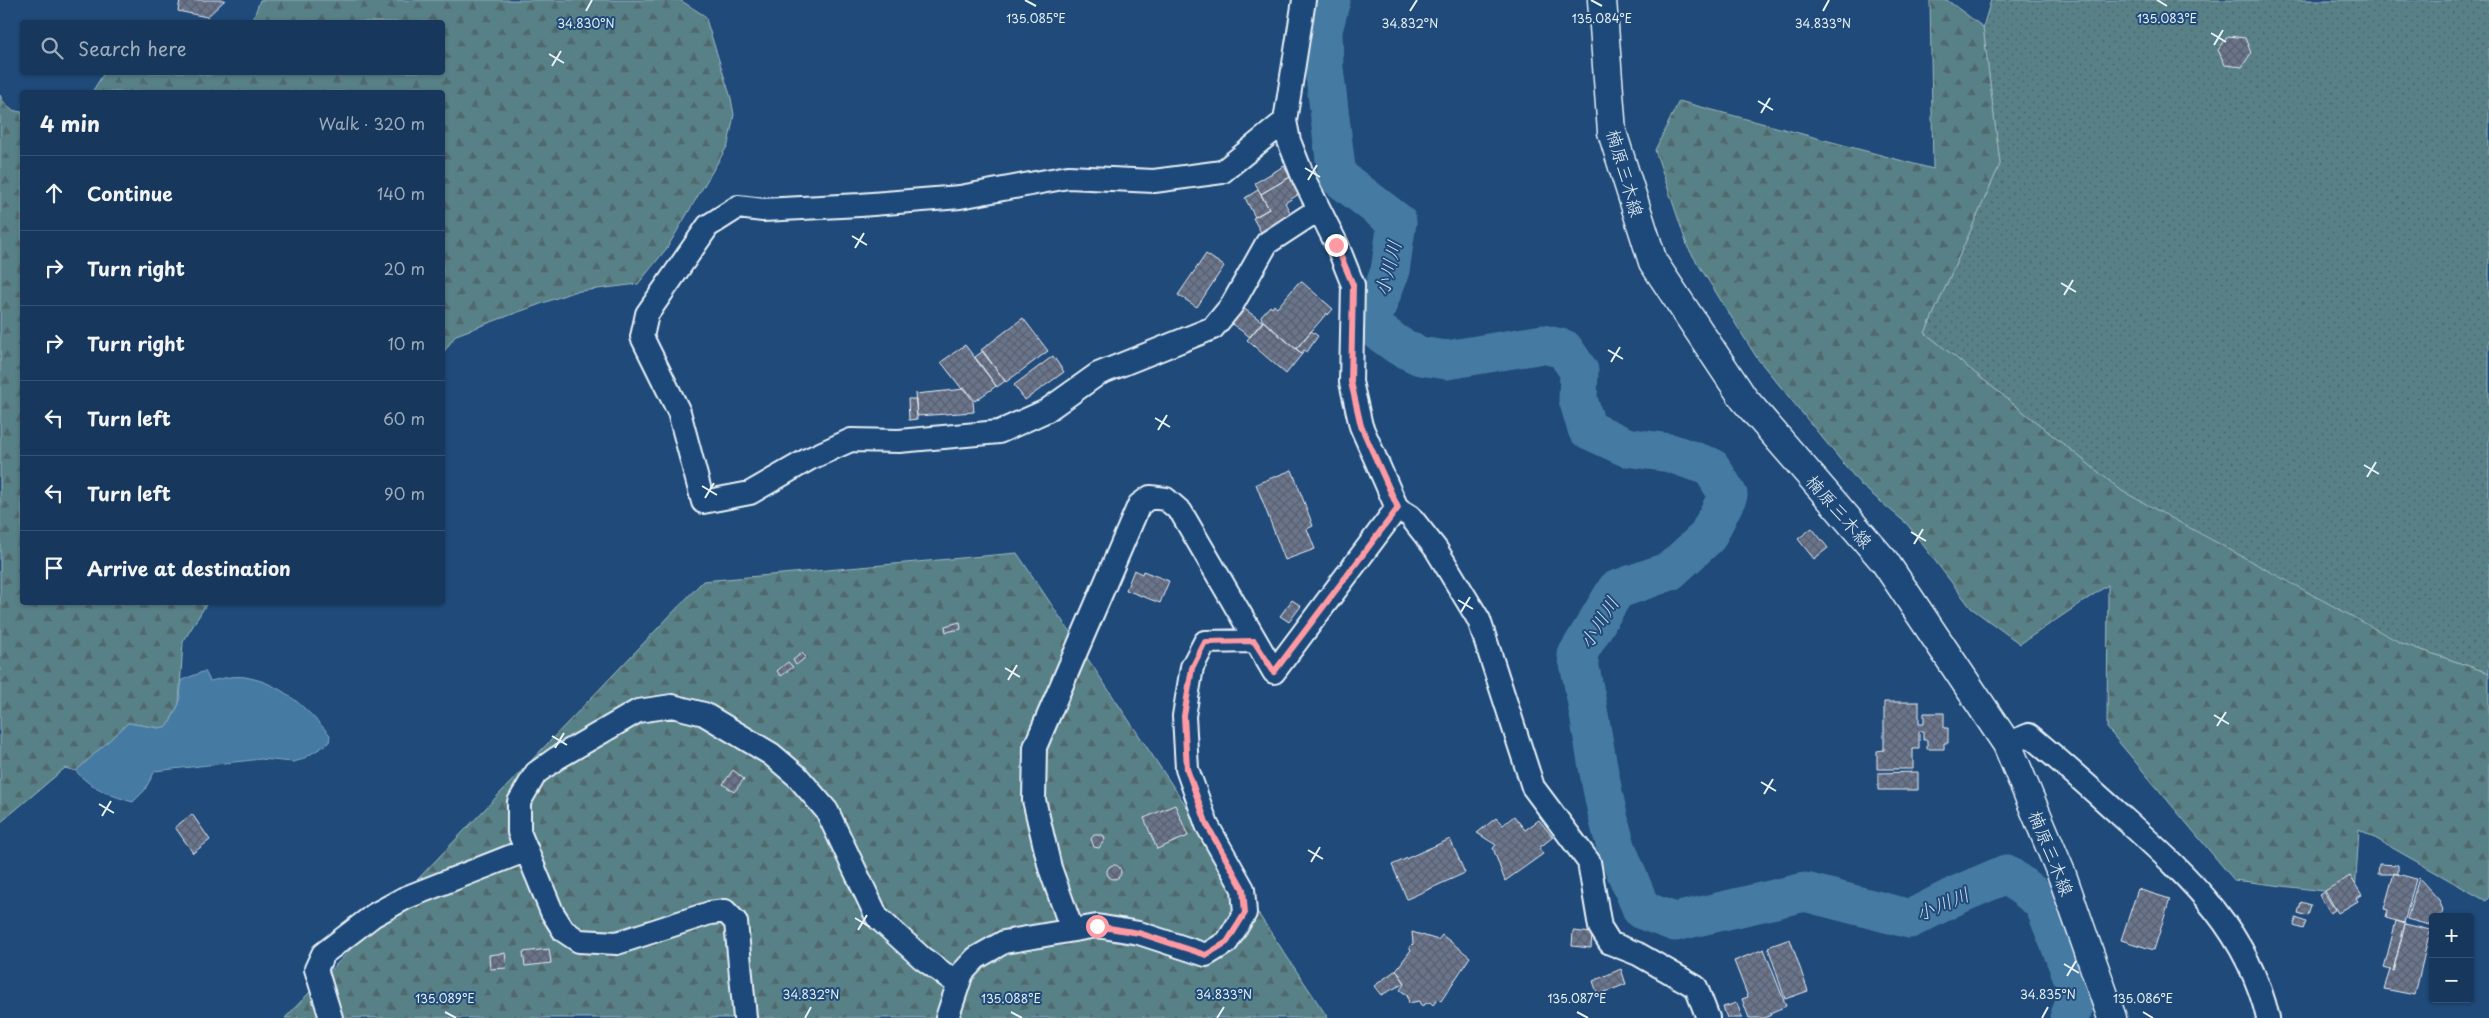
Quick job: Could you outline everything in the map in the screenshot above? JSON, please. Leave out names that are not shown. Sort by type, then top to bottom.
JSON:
[{"type":"main road","name":"楠原三木線","points":[[1602,0],[1612,132],[1653,262],[1744,399],[1885,562],[2007,744],[2062,875],[2112,1018]]},
{"type":"street","points":[[1304,0],[1285,121],[1289,141],[1304,179],[1353,285],[1351,382],[1361,426],[1398,508],[1410,516],[1436,549],[1479,620],[1533,787],[1588,862],[1600,927],[1610,943],[1638,954],[1696,987],[1708,1018]]},
{"type":"street","points":[[1285,121],[1222,172],[1154,181],[1068,177],[960,197],[860,205],[763,210],[738,207],[708,226],[647,314],[642,337],[679,412],[703,502],[750,493],[809,460],[851,440],[899,441],[999,432],[1046,411],[1098,374],[1213,328],[1232,305],[1267,242],[1319,209]]},
{"type":"street","points":[[1072,930],[1050,868],[1034,800],[1035,747],[1139,505],[1150,497],[1166,499],[1181,512],[1254,641],[1274,672],[1398,508]]},
{"type":"street","points":[[947,1018],[962,973],[976,958],[1004,942],[1097,926],[1139,933],[1206,955],[1227,942],[1245,913],[1243,889],[1207,825],[1187,769],[1184,716],[1192,668],[1205,642],[1254,641]]},
{"type":"street","points":[[745,1018],[736,922],[725,912],[710,913],[617,943],[579,941],[564,931],[552,912],[519,832],[519,802],[536,773],[557,758],[638,711],[672,706],[704,714],[771,754],[797,776],[827,810],[877,917],[922,958],[958,984]]},
{"type":"street","points":[[2007,744],[2029,735],[2187,875],[2227,922],[2250,964],[2268,1018]]},
{"type":"street","points":[[331,1018],[316,969],[323,954],[374,915],[405,898],[527,850]]},
{"type":"green space","points":[[260,0],[680,0],[705,16],[731,98],[734,115],[728,145],[667,248],[638,284],[573,292],[456,335],[445,350],[445,90],[93,90],[103,75],[445,75],[445,20],[253,20]]},
{"type":"green space","points":[[1930,0],[1947,0],[1983,27],[2000,164],[1925,333],[2122,491],[2401,643],[2489,673],[2489,897],[2486,901],[2359,829],[2355,895],[2234,880],[2107,728],[2108,585],[2020,644],[1971,608],[1907,524],[1861,485],[1757,358],[1688,248],[1655,150],[1679,101],[1933,169]]},
{"type":"green space","points":[[1991,0],[2489,0],[2489,673],[2390,639],[2122,491],[1925,333],[2000,164],[1983,27]]},
{"type":"green space","points":[[0,95],[8,107],[20,112],[20,605],[206,605],[183,642],[179,704],[168,726],[160,728],[128,723],[76,771],[65,768],[0,823]]},
{"type":"green space","points":[[1017,553],[1328,1018],[285,1018],[703,581]]},
{"type":"water","points":[[205,671],[210,681],[245,677],[258,680],[282,691],[302,706],[321,725],[330,735],[329,743],[301,760],[293,762],[261,759],[155,771],[144,791],[133,802],[94,787],[76,771],[128,723],[159,728],[168,726],[179,704],[182,680]]},
{"type":"building","points":[[180,0],[225,0],[207,17],[178,11]]},
{"type":"building","points":[[2228,36],[2245,38],[2251,53],[2242,67],[2225,65],[2218,50]]},
{"type":"building","points":[[1284,166],[1290,177],[1261,194],[1255,183]]},
{"type":"building","points":[[1290,177],[1299,194],[1285,203],[1294,219],[1263,236],[1253,218],[1269,209],[1261,194]]},
{"type":"building","points":[[1258,190],[1269,209],[1255,217],[1245,198]]},
{"type":"building","points":[[1206,254],[1224,266],[1197,307],[1178,295]]},
{"type":"building","points":[[1302,282],[1333,309],[1328,315],[1327,313],[1296,349],[1262,320],[1261,316],[1270,306],[1272,308],[1274,305],[1277,308],[1298,283]]},
{"type":"building","points":[[1243,308],[1263,322],[1250,337],[1232,324]]},
{"type":"building","points":[[1023,318],[1048,351],[1006,382],[981,350]]},
{"type":"building","points":[[1263,321],[1302,354],[1286,374],[1247,340]]},
{"type":"building","points":[[1311,331],[1318,336],[1307,352],[1304,350],[1302,353],[1296,349]]},
{"type":"building","points":[[965,345],[996,386],[975,401],[964,387],[962,389],[941,362]]},
{"type":"building","points":[[983,351],[1005,381],[997,387],[975,357]]},
{"type":"building","points":[[1053,356],[1064,372],[1025,400],[1014,385]]},
{"type":"building","points":[[965,389],[973,401],[974,412],[917,416],[915,394]]},
{"type":"building","points":[[908,399],[916,399],[917,419],[909,420]]},
{"type":"building","points":[[1292,470],[1313,526],[1307,529],[1315,549],[1285,560],[1256,484]]},
{"type":"building","points":[[1812,528],[1828,548],[1814,559],[1798,539]]},
{"type":"building","points":[[1134,570],[1142,574],[1143,571],[1169,581],[1160,603],[1126,590]]},
{"type":"building","points":[[1292,600],[1301,606],[1289,622],[1280,616]]},
{"type":"building","points":[[960,622],[961,629],[946,632],[945,626]]},
{"type":"building","points":[[802,653],[806,657],[796,665],[793,660]]},
{"type":"building","points":[[788,662],[793,667],[781,676],[777,671]]},
{"type":"building","points":[[1884,702],[1919,702],[1919,724],[1924,724],[1924,713],[1944,713],[1944,728],[1948,728],[1948,743],[1944,743],[1944,749],[1927,749],[1927,740],[1923,740],[1923,731],[1919,731],[1919,749],[1913,749],[1913,769],[1877,769],[1877,751],[1884,750]]},
{"type":"building","points":[[733,770],[744,779],[734,792],[723,784]]},
{"type":"building","points":[[1918,772],[1918,790],[1878,790],[1878,773]]},
{"type":"building","points":[[1175,805],[1188,836],[1157,849],[1144,818]]},
{"type":"building","points":[[192,814],[210,840],[193,853],[175,827]]},
{"type":"building","points":[[1514,816],[1525,830],[1539,820],[1553,837],[1539,848],[1543,854],[1505,881],[1493,848],[1496,845],[1477,833],[1496,818],[1503,825]]},
{"type":"building","points":[[1094,835],[1103,835],[1105,839],[1099,848],[1094,847],[1091,839]]},
{"type":"building","points":[[1450,839],[1465,873],[1407,899],[1392,865]]},
{"type":"building","points":[[2379,864],[2398,865],[2398,874],[2378,874]]},
{"type":"building","points":[[1114,865],[1119,867],[1121,872],[1119,877],[1114,879],[1109,877],[1107,872],[1109,867]]},
{"type":"building","points":[[2394,873],[2416,879],[2404,923],[2386,918],[2388,910],[2384,909]]},
{"type":"building","points":[[2350,876],[2362,895],[2356,898],[2358,901],[2338,913],[2325,891]]},
{"type":"building","points":[[2419,878],[2439,900],[2443,910],[2442,913],[2429,913],[2429,925],[2407,919]]},
{"type":"building","points":[[2138,889],[2170,899],[2154,950],[2121,940]]},
{"type":"building","points":[[2324,892],[2335,910],[2330,913],[2319,895]]},
{"type":"building","points":[[2301,902],[2311,905],[2308,916],[2298,913]]},
{"type":"building","points":[[2296,918],[2306,922],[2303,929],[2294,926]]},
{"type":"building","points":[[2396,921],[2405,924],[2393,971],[2384,968]]},
{"type":"building","points":[[2405,924],[2429,930],[2415,995],[2384,989],[2390,970],[2393,971]]},
{"type":"building","points":[[1573,931],[1592,933],[1591,948],[1572,946]]},
{"type":"building","points":[[1412,932],[1438,940],[1442,935],[1470,957],[1441,1001],[1438,999],[1433,1005],[1430,1002],[1421,1006],[1419,1001],[1409,1003],[1407,995],[1400,990],[1405,983],[1396,970],[1411,950],[1409,948],[1413,944]]},
{"type":"building","points":[[1790,939],[1808,991],[1785,999],[1768,947]]},
{"type":"building","points":[[549,949],[551,963],[525,966],[523,952]]},
{"type":"building","points":[[1764,949],[1786,1006],[1770,1013],[1771,1015],[1765,1018],[1749,1018],[1742,999],[1748,997],[1734,961]]},
{"type":"building","points":[[505,953],[507,968],[490,969],[489,955]]},
{"type":"building","points":[[1621,969],[1626,984],[1598,995],[1593,981]]},
{"type":"building","points":[[1396,970],[1405,983],[1381,995],[1374,986]]},
{"type":"building","points":[[1737,1003],[1742,1018],[1727,1018],[1723,1007]]},
{"type":"waterway","name":"小川川","points":[[1331,0],[1323,30],[1324,68],[1337,176],[1397,222],[1390,271],[1370,325],[1399,346],[1420,356],[1447,360],[1543,344],[1564,349],[1579,371],[1578,399],[1587,429],[1626,447],[1670,453],[1711,467],[1728,495],[1707,537],[1670,571],[1616,590],[1577,655],[1609,820],[1624,868],[1642,910],[1675,922],[1805,892],[1910,919],[1955,896],[2006,874],[2043,902],[2079,993],[2069,1018]]},
{"type":"route","points":[[1097,926],[1139,933],[1206,955],[1227,942],[1245,913],[1243,889],[1207,825],[1187,769],[1184,716],[1192,668],[1205,642],[1254,641],[1274,672],[1375,535],[1398,508],[1361,426],[1351,382],[1353,285],[1336,245]]}]
